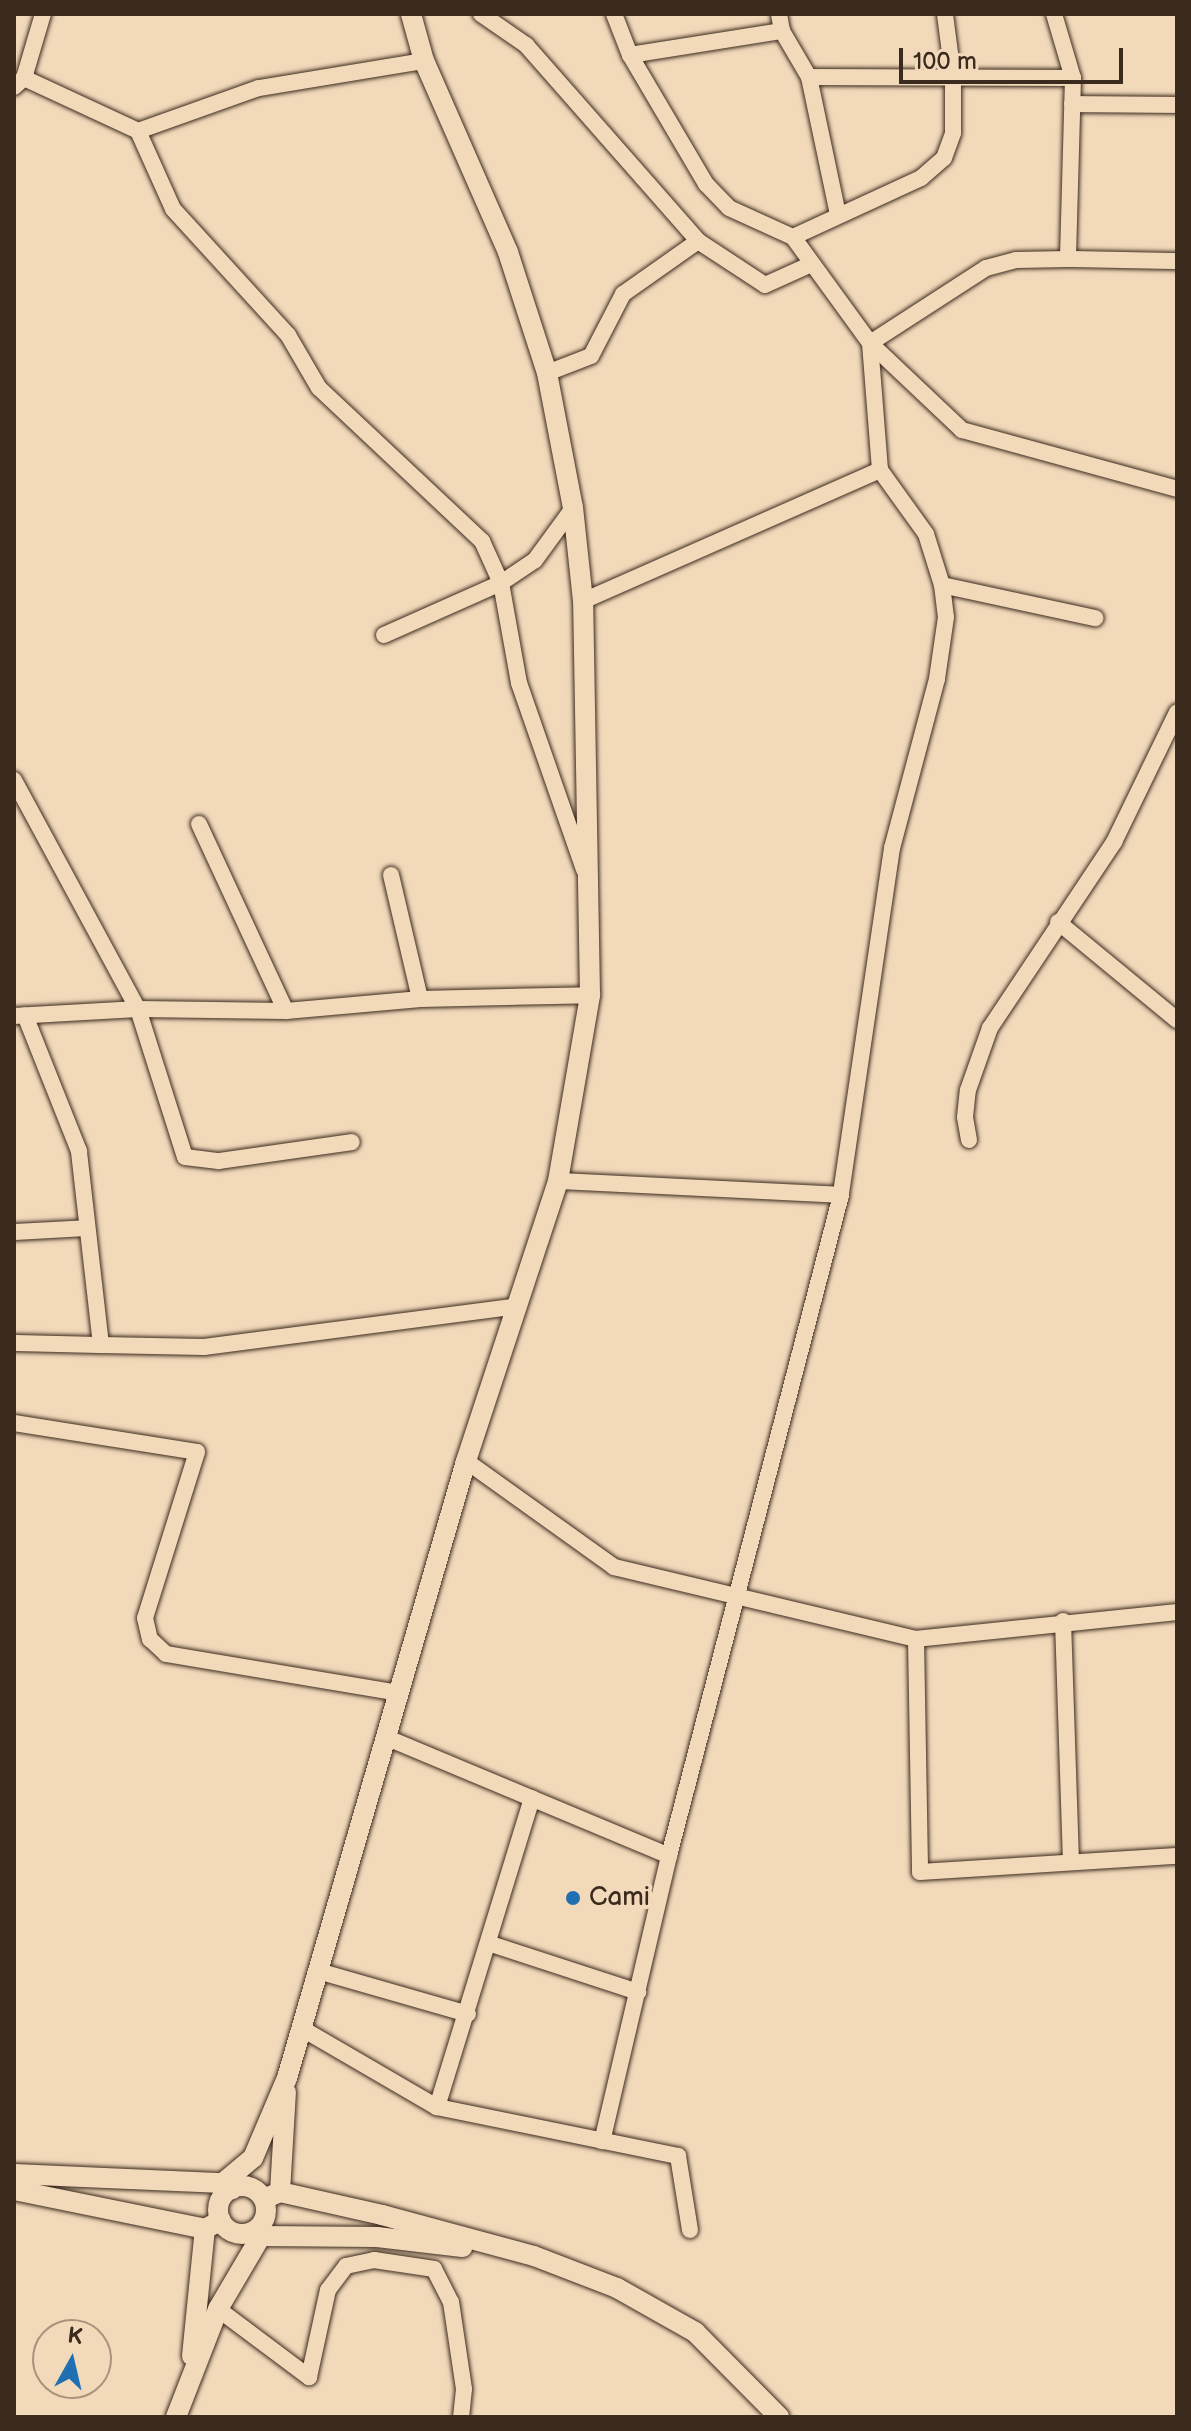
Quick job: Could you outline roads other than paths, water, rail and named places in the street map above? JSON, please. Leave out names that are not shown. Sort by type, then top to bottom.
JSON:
[{"type":"street","points":[[43,14],[19,82],[138,131],[259,88],[424,61]]},
{"type":"street","points":[[190,2376],[213,2225],[227,2186],[253,2158],[287,2078],[466,1461],[514,1307],[558,1181],[590,995],[583,601],[573,508],[547,373],[508,252],[424,61],[411,14]]},
{"type":"street","points":[[481,14],[526,45],[698,241],[765,285],[809,265]]},
{"type":"street","points":[[614,14],[630,55],[716,197],[745,217],[793,237],[809,265],[870,343],[962,430],[1177,489]]},
{"type":"street","points":[[779,14],[782,31],[809,77],[838,215]]},
{"type":"street","points":[[793,237],[938,166],[953,133],[953,76],[945,14]]},
{"type":"street","points":[[1054,14],[1073,78],[1068,259]]},
{"type":"street","points":[[630,55],[782,31]]},
{"type":"street","points":[[809,77],[1073,78]]},
{"type":"street","points":[[1072,104],[1177,105]]},
{"type":"street","points":[[138,131],[173,209],[288,335],[319,388],[482,541],[501,583],[519,683],[589,883]]},
{"type":"street","points":[[547,373],[591,356],[623,294],[698,241]]},
{"type":"street","points":[[870,343],[986,268],[1016,260],[1177,261]]},
{"type":"street","points":[[602,2141],[669,1856],[841,1195],[892,848],[943,652],[942,585],[915,513],[880,470],[870,343]]},
{"type":"street","points":[[583,601],[880,470]]},
{"type":"street","points":[[384,635],[501,583],[535,560],[573,508]]},
{"type":"street","points":[[942,585],[1095,618]]},
{"type":"street","points":[[969,1140],[965,1117],[968,1090],[990,1028],[1114,842],[1177,712]]},
{"type":"street","points":[[14,780],[138,1009],[185,1157],[219,1161],[352,1142]]},
{"type":"street","points":[[199,824],[286,1011]]},
{"type":"street","points":[[391,875],[420,999]]},
{"type":"street","points":[[1058,922],[1177,1020]]},
{"type":"street","points":[[101,1345],[79,1151],[20,1016],[138,1009],[286,1011],[420,999],[590,995]]},
{"type":"street","points":[[558,1181],[841,1195]]},
{"type":"street","points":[[14,1232],[87,1228]]},
{"type":"street","points":[[14,1343],[204,1347],[514,1307]]},
{"type":"street","points":[[14,1423],[197,1452],[145,1618],[150,1639],[166,1654],[398,1693]]},
{"type":"street","points":[[466,1461],[614,1567],[735,1600],[916,1639],[1063,1621],[1177,1612]]},
{"type":"street","points":[[1063,1621],[1071,1861]]},
{"type":"street","points":[[916,1639],[920,1872],[1177,1856]]},
{"type":"street","points":[[385,1737],[669,1856]]},
{"type":"street","points":[[437,2107],[491,1944],[532,1798]]},
{"type":"street","points":[[491,1944],[638,1992]]},
{"type":"street","points":[[318,1971],[468,2014]]},
{"type":"street","points":[[301,2028],[437,2107],[678,2156],[690,2230]]},
{"type":"street","points":[[176,2417],[218,2309],[259,2232],[272,2196],[287,2078]]},
{"type":"street","points":[[14,2174],[253,2189],[272,2196],[534,2256],[617,2288],[695,2332],[779,2417]]},
{"type":"street","points":[[14,2190],[213,2225],[239,2233],[377,2237],[534,2256]]},
{"type":"street","points":[[218,2309],[309,2377],[328,2290],[346,2266],[374,2260],[434,2269],[451,2302],[464,2389],[461,2417]]},
{"type":"place","name":"Cami","points":[[573,1898]]}]
